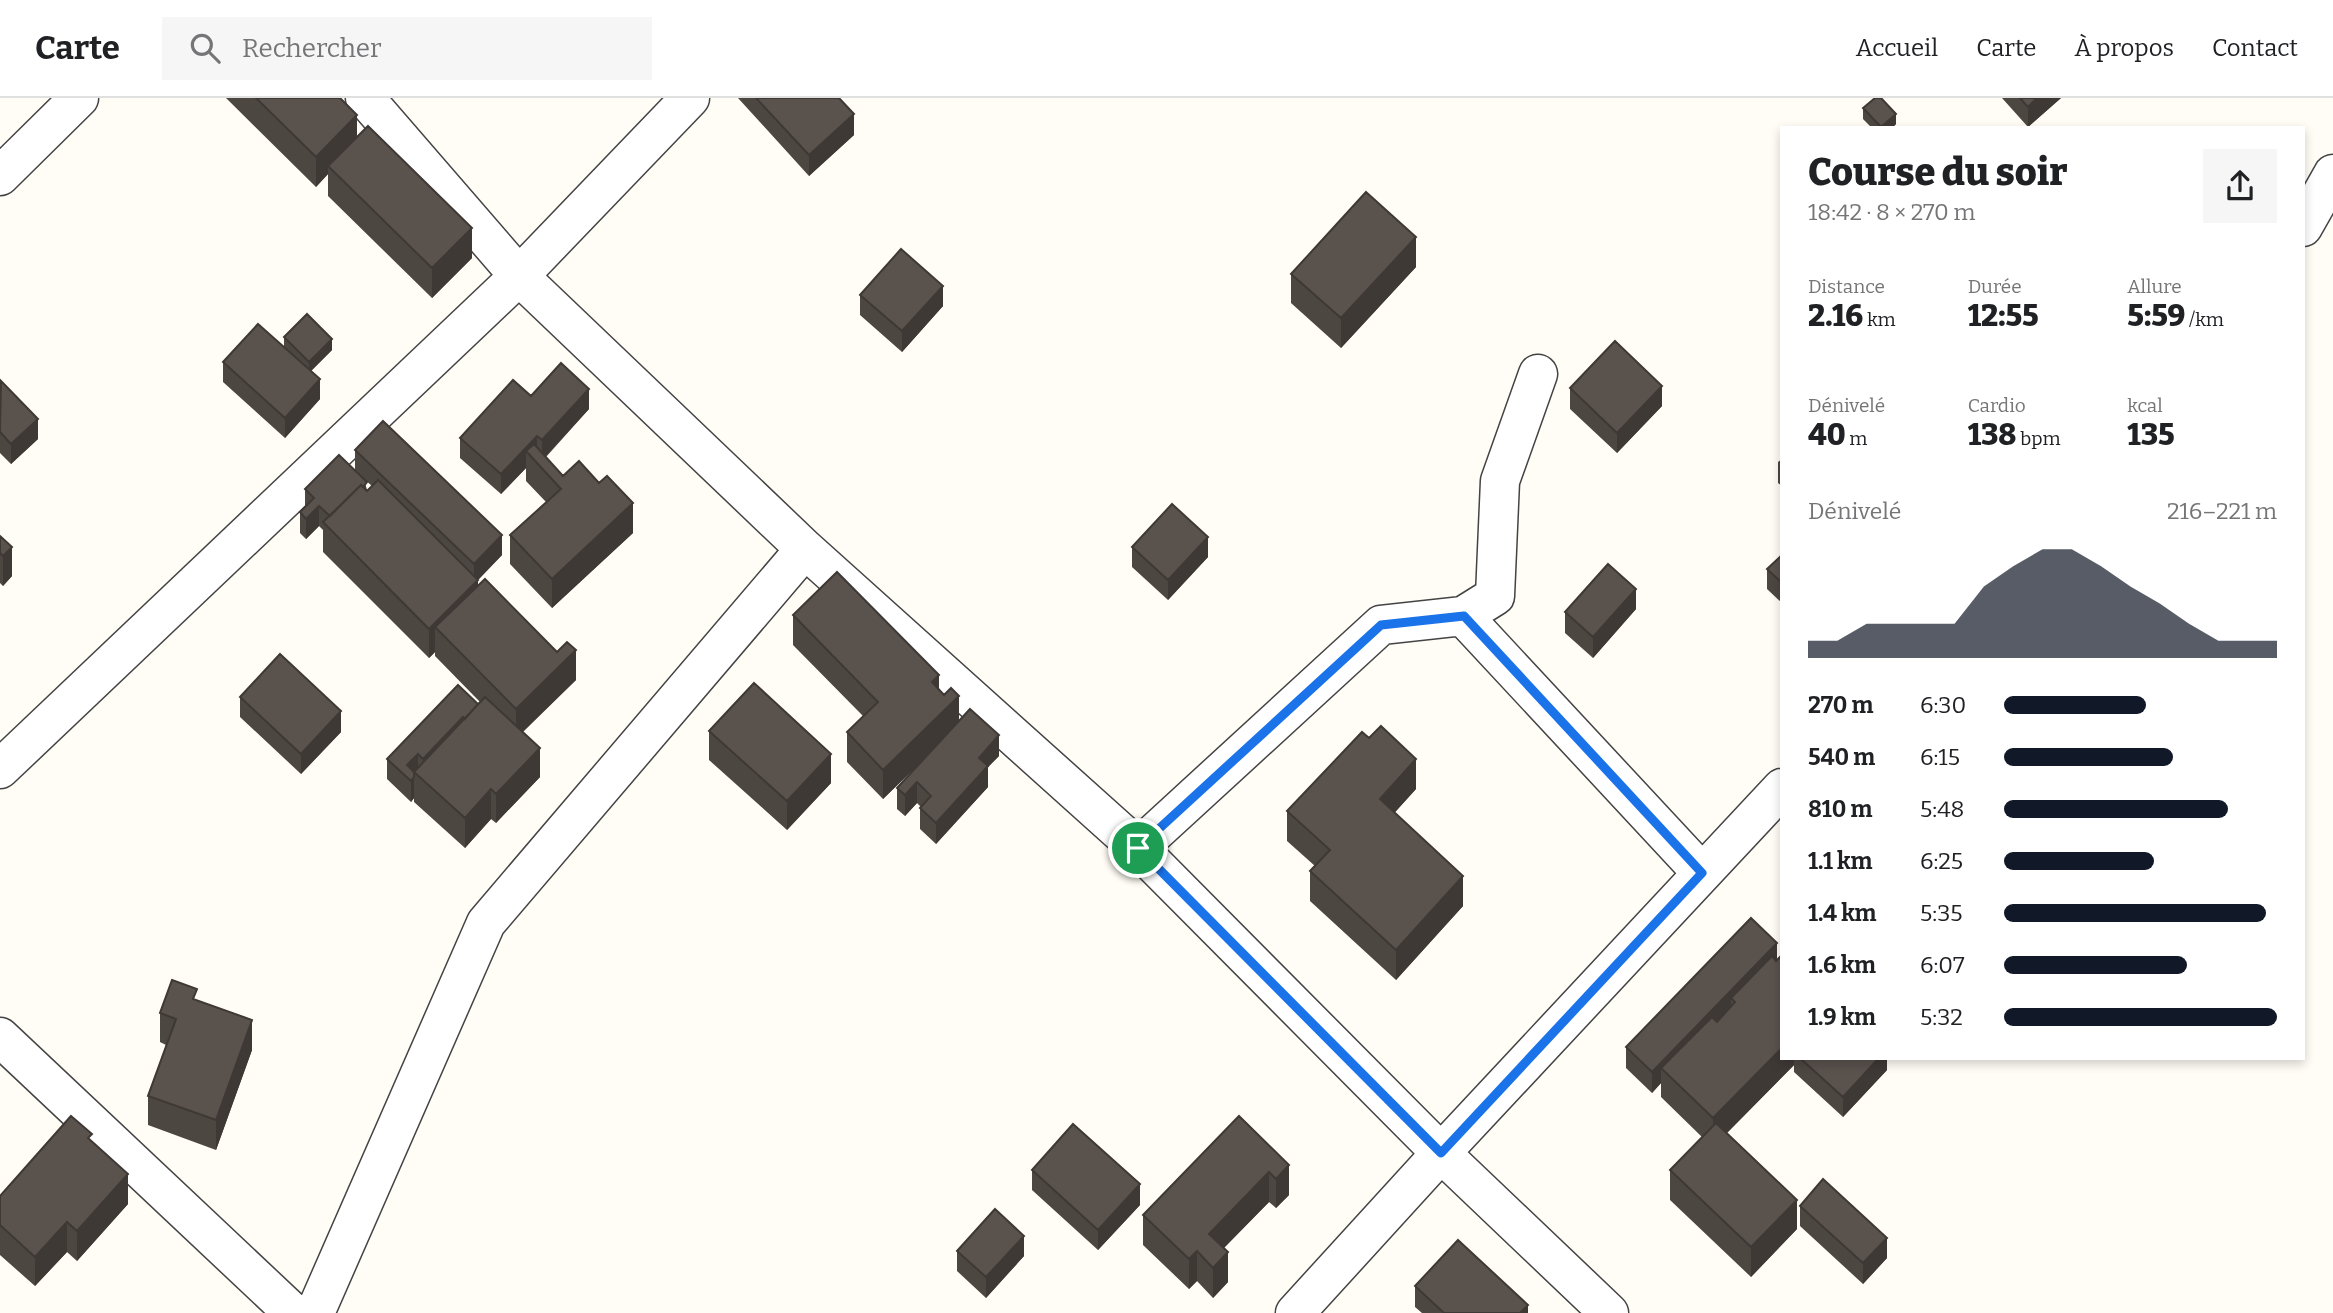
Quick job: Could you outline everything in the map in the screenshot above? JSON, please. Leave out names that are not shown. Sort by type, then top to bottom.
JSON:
[{"type":"street","points":[[0,176],[79,98]]},
{"type":"street","points":[[365,98],[519,276],[805,549],[1138,848],[1441,1153],[1609,1313]]},
{"type":"street","points":[[0,769],[519,276],[690,98]]},
{"type":"street","points":[[2305,223],[2333,174]]},
{"type":"street","points":[[1138,848],[1381,625],[1464,616],[1495,596],[1500,481],[1538,374]]},
{"type":"street","points":[[315,1313],[486,923],[805,549]]},
{"type":"street","points":[[1464,616],[1702,873]]},
{"type":"street","points":[[1295,1313],[1780,790]]},
{"type":"street","points":[[0,1037],[293,1313]]},
{"type":"building","points":[[256,98],[340,98],[357,115],[316,157]]},
{"type":"building","points":[[756,98],[839,98],[854,114],[809,155]]},
{"type":"building","points":[[1875,98],[1881,98],[1896,114],[1880,126],[1863,108]]},
{"type":"building","points":[[2020,98],[2037,98],[2028,107]]},
{"type":"building","points":[[368,126],[472,228],[432,268],[328,166]]},
{"type":"building","points":[[1366,192],[1416,237],[1341,318],[1291,274]]},
{"type":"building","points":[[901,249],[943,286],[902,331],[860,295]]},
{"type":"building","points":[[307,314],[332,339],[309,362],[284,337]]},
{"type":"building","points":[[258,324],[320,379],[285,418],[223,362]]},
{"type":"building","points":[[1615,341],[1662,386],[1617,433],[1570,388]]},
{"type":"building","points":[[561,363],[589,389],[542,440],[537,436],[501,474],[460,438],[513,380],[531,396]]},
{"type":"building","points":[[1,381],[38,419],[11,444],[0,432]]},
{"type":"building","points":[[383,421],[502,535],[474,564],[355,450]]},
{"type":"building","points":[[534,444],[563,476],[579,461],[599,483],[607,476],[633,503],[552,579],[510,535],[561,489],[526,451]]},
{"type":"building","points":[[339,455],[367,482],[330,516],[319,506],[306,519],[300,512],[314,498],[305,489]]},
{"type":"building","points":[[378,480],[478,580],[429,629],[323,522],[361,485],[367,491]]},
{"type":"building","points":[[1172,504],[1208,537],[1168,580],[1132,547]]},
{"type":"building","points":[[0,536],[12,547],[3,556],[0,553]]},
{"type":"building","points":[[1780,557],[1780,581],[1767,569]]},
{"type":"building","points":[[1608,564],[1636,589],[1593,637],[1565,612]]},
{"type":"building","points":[[837,572],[939,675],[932,682],[944,695],[951,688],[959,696],[883,770],[847,732],[878,702],[793,615]]},
{"type":"building","points":[[485,579],[557,652],[567,642],[576,650],[516,709],[435,627]]},
{"type":"building","points":[[280,654],[341,711],[301,754],[240,697]]},
{"type":"building","points":[[754,683],[831,754],[787,801],[709,731]]},
{"type":"building","points":[[458,685],[478,704],[423,759],[418,754],[407,765],[414,772],[411,781],[387,759]]},
{"type":"building","points":[[485,697],[540,748],[496,794],[491,789],[465,818],[414,772]]},
{"type":"building","points":[[970,709],[999,735],[979,758],[988,766],[936,823],[920,808],[931,796],[917,782],[905,795],[897,788]]},
{"type":"building","points":[[1381,726],[1416,759],[1380,799],[1463,876],[1396,950],[1310,871],[1330,850],[1287,811],[1362,732],[1369,738]]},
{"type":"building","points":[[1751,918],[1777,943],[1652,1072],[1626,1047]]},
{"type":"building","points":[[1772,956],[1776,961],[1780,957],[1780,1050],[1713,1118],[1661,1068],[1712,1017],[1717,1022],[1735,1002],[1731,998]]},
{"type":"building","points":[[172,980],[197,989],[193,999],[252,1020],[216,1120],[148,1096],[176,1019],[160,1013]]},
{"type":"building","points":[[1802,1060],[1877,1060],[1843,1097]]},
{"type":"building","points":[[71,1116],[92,1134],[88,1138],[128,1174],[77,1231],[67,1222],[35,1257],[0,1225],[0,1196]]},
{"type":"building","points":[[1239,1116],[1289,1165],[1276,1179],[1269,1172],[1209,1234],[1228,1252],[1213,1268],[1197,1251],[1189,1259],[1143,1215]]},
{"type":"building","points":[[1716,1123],[1797,1200],[1751,1247],[1670,1170]]},
{"type":"building","points":[[1073,1124],[1140,1184],[1098,1230],[1032,1170]]},
{"type":"building","points":[[1823,1179],[1887,1238],[1863,1263],[1800,1206]]},
{"type":"building","points":[[995,1209],[1024,1236],[986,1277],[957,1251]]},
{"type":"building","points":[[1458,1240],[1528,1305],[1520,1313],[1444,1313],[1415,1286]]},
{"type":"route","points":[[1464,616],[1702,873],[1441,1153],[1138,848],[1381,625],[1464,616]]}]
